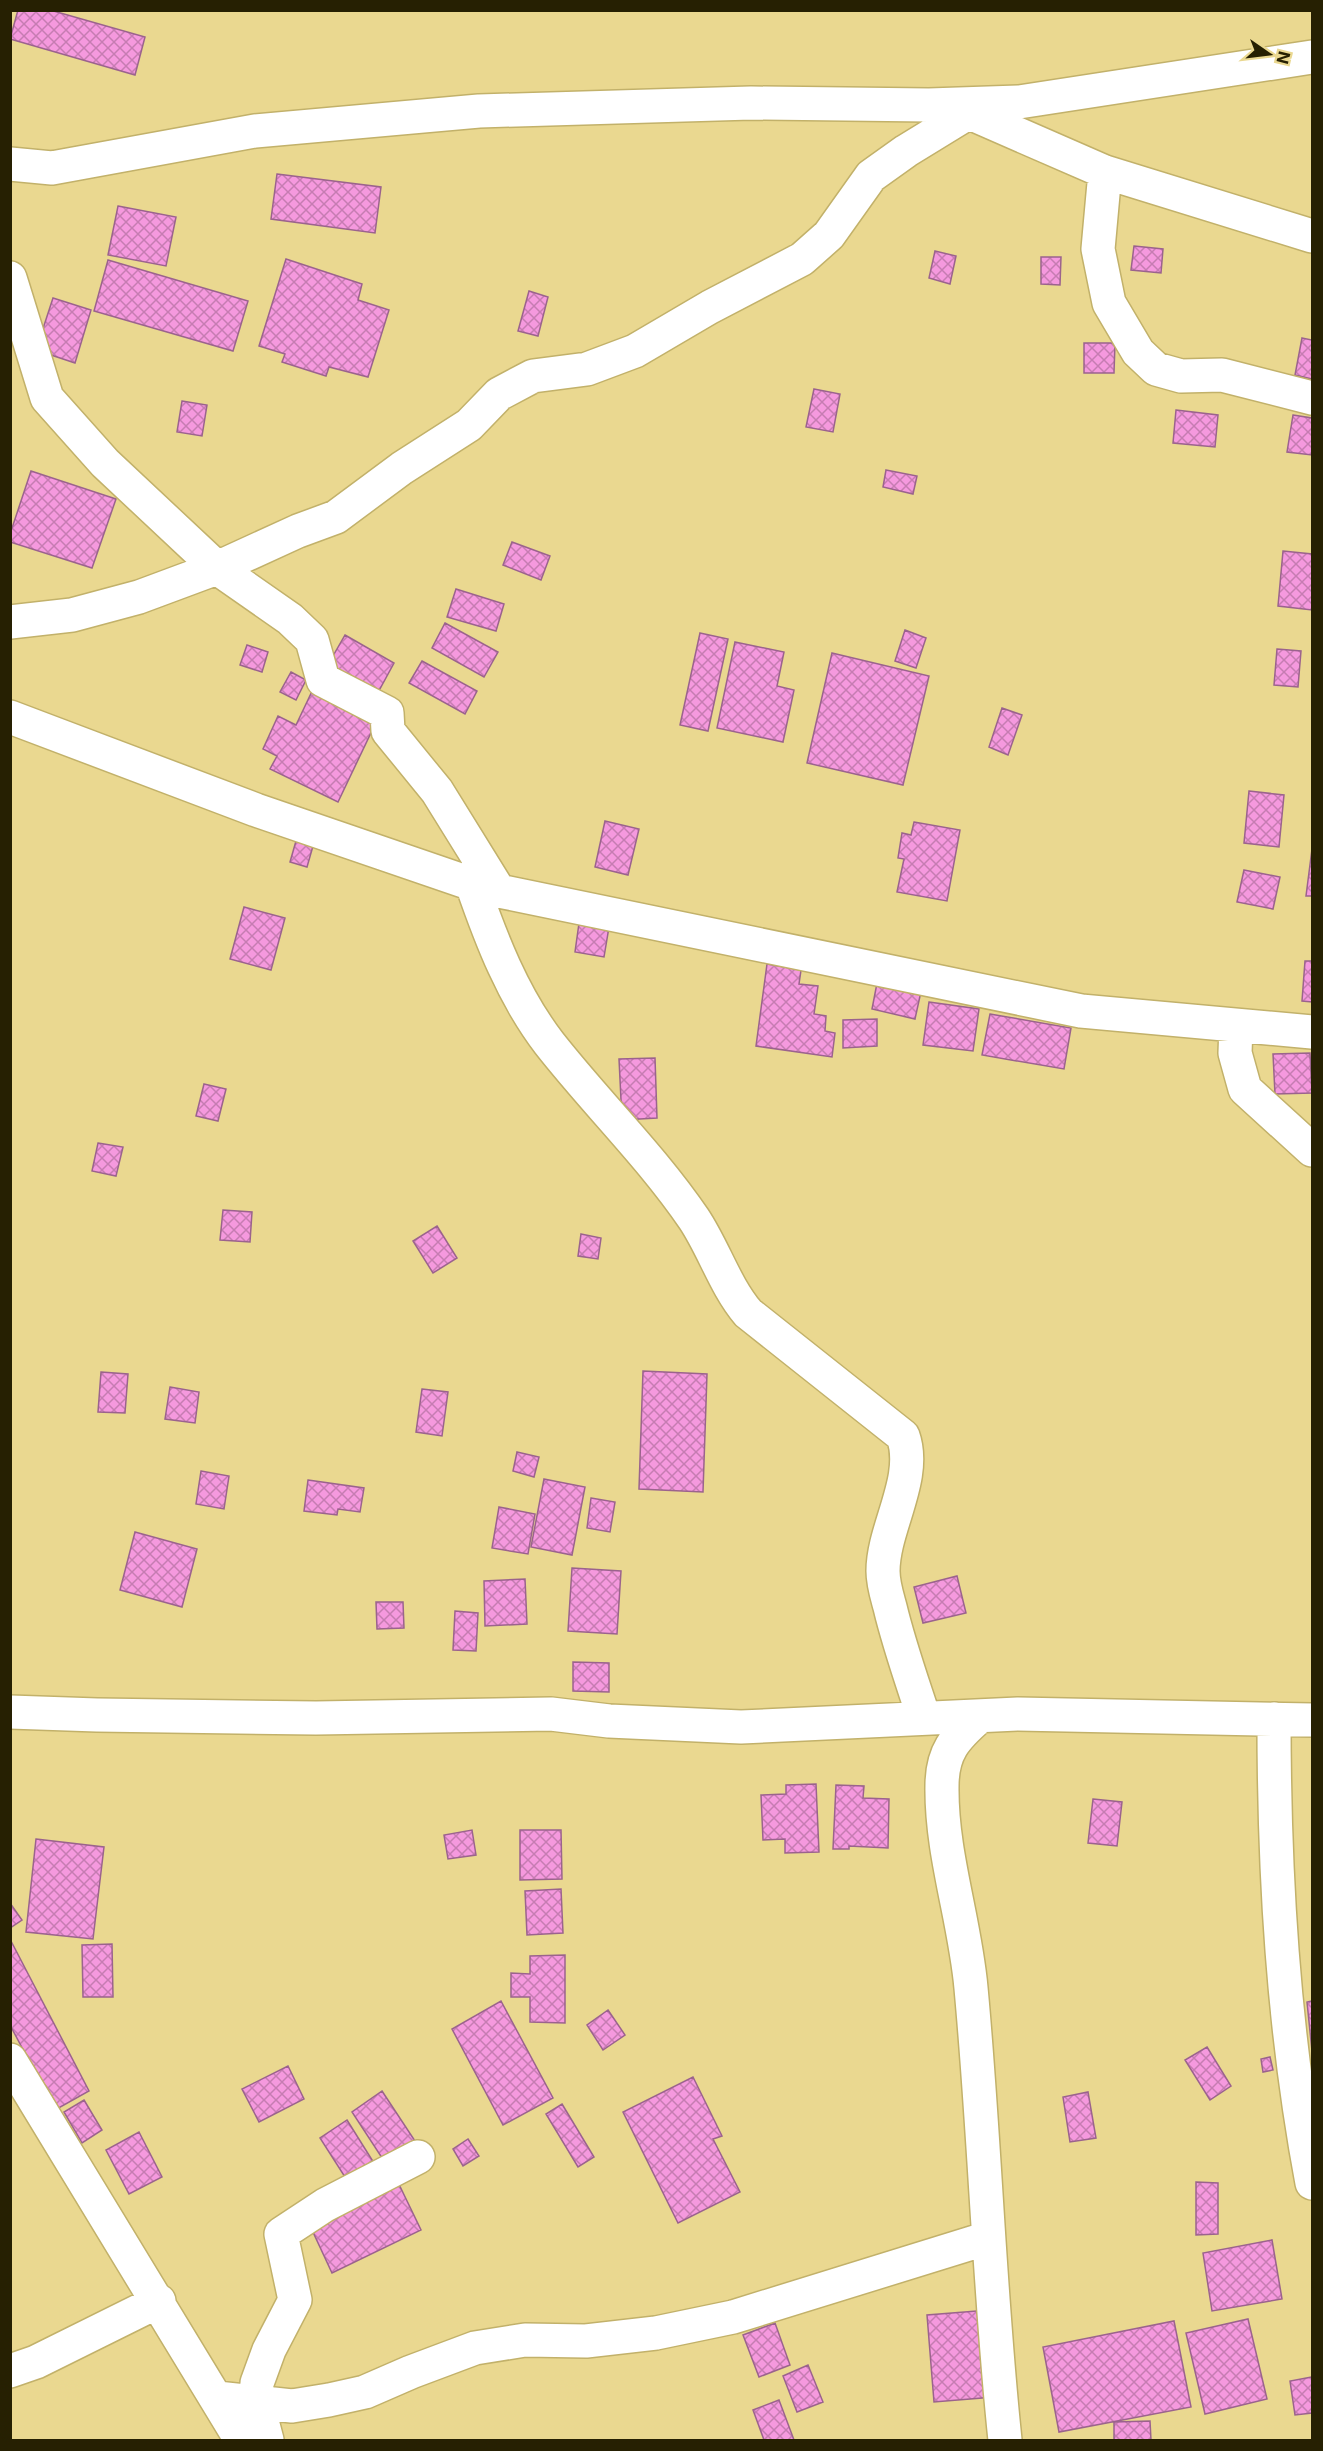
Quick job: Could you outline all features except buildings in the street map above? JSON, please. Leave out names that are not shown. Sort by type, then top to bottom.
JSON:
[{"type":"street","points":[[10,164],[52,168],[255,131],[479,111],[751,103],[958,109],[1019,102],[1312,57]]},
{"type":"street","points":[[958,109],[1105,172],[1312,236]]},
{"type":"street","points":[[10,622],[72,615],[139,597],[217,568],[298,531],[336,517],[402,468],[469,425],[499,394],[524,380],[533,376],[587,369],[635,351],[710,307],[802,259],[829,235],[871,176],[958,109]]},
{"type":"street","points":[[1105,172],[1098,249],[1109,303],[1138,352],[1155,369],[1181,376],[1222,375],[1312,398]]},
{"type":"street","points":[[10,278],[47,398],[105,463],[217,568],[290,619],[312,640],[323,680],[387,713],[388,731],[437,791],[486,887],[491,939],[524,1004],[549,1042],[629,1136],[694,1219],[738,1301],[748,1313],[903,1436],[909,1457],[885,1550],[884,1586],[924,1718]]},
{"type":"street","points":[[10,717],[256,810],[486,887],[1081,1011],[1312,1032]]},
{"type":"street","points":[[1236,1026],[1235,1053],[1245,1089],[1312,1150]]},
{"type":"street","points":[[10,1712],[316,1718],[551,1714],[609,1721],[741,1726],[1018,1714],[1312,1720]]},
{"type":"street","points":[[979,1717],[959,1734],[950,1747],[945,1761],[942,1785],[945,1844],[961,1918],[971,1985],[994,2333],[1005,2440]]},
{"type":"street","points":[[1274,1719],[1277,1891],[1284,1984],[1292,2065],[1312,2182]]},
{"type":"street","points":[[10,2060],[159,2301],[241,2440]]},
{"type":"street","points":[[267,2440],[257,2402],[257,2383],[264,2361],[295,2300],[281,2234],[325,2205],[418,2157]]},
{"type":"street","points":[[217,2398],[292,2406],[365,2392],[476,2348],[525,2340],[598,2340],[656,2332],[733,2317],[988,2238]]},
{"type":"street","points":[[10,2371],[36,2362],[159,2301]]}]
